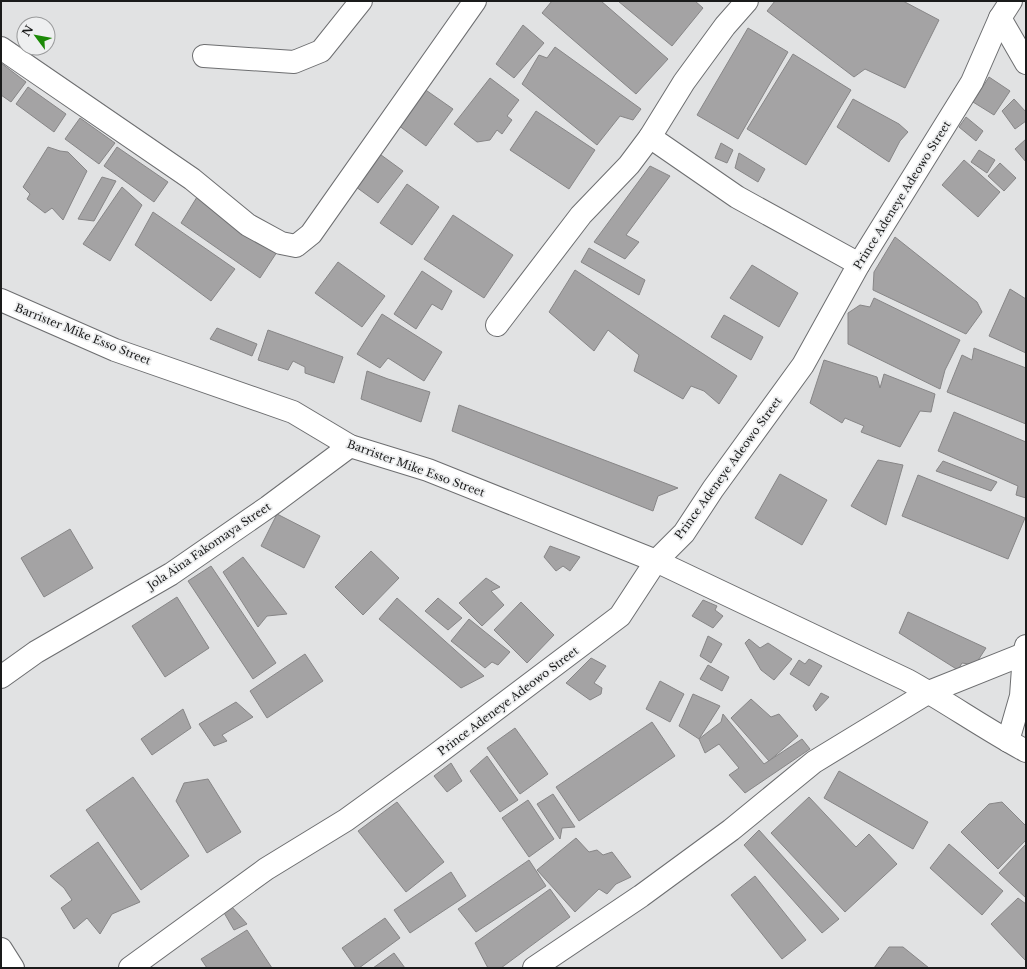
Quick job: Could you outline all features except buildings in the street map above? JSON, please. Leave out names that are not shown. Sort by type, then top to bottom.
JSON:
[{"type":"street","points":[[204,56],[294,62],[321,52],[361,1]]},
{"type":"street","points":[[1,48],[192,179],[248,224],[281,243],[296,246],[311,234],[475,1]]},
{"type":"street","points":[[497,325],[580,215],[629,165],[650,137],[684,82],[725,26],[747,1]]},
{"type":"street","points":[[1006,9],[1026,63]]},
{"type":"street","name":"Prince Adeneye Adeowo Street","points":[[130,968],[266,869],[346,820],[433,757],[620,616],[656,561],[684,533],[713,489],[803,365],[859,264],[972,82],[1006,9]]},
{"type":"street","points":[[650,137],[737,196],[859,264]]},
{"type":"street","name":"Barrister Mike Esso Street","points":[[1,300],[115,350],[293,412],[350,446],[428,470],[656,561],[907,680],[1017,746]]},
{"type":"street","name":"Jola Aina Fakomaya Street","points":[[1,677],[36,652],[171,574],[268,507],[350,446]]},
{"type":"street","points":[[534,968],[640,896],[731,830],[814,762],[929,692],[1025,650],[1017,746]]},
{"type":"street","points":[[1,949],[13,968]]}]
